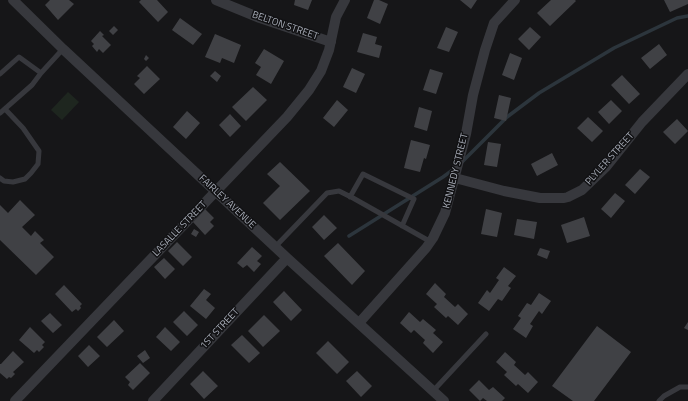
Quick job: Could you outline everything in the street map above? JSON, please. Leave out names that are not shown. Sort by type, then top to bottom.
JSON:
[{"type":"street","name":"FAIRLEY AVENUE","points":[[13,0],[275,247],[444,401]]},
{"type":"street","name":"BELTON STREET","points":[[216,0],[260,18],[331,42]]},
{"type":"street","name":"LASALLE STREET","points":[[15,401],[287,117],[309,90],[321,70],[329,50],[336,17],[345,0]]},
{"type":"street","name":"KENNEDY STREET","points":[[359,323],[431,242],[445,213],[466,134],[473,95],[494,23],[515,0]]},
{"type":"street","name":"PLYLER STREET","points":[[455,178],[504,191],[540,198],[568,197],[582,190],[606,167],[642,122],[688,74]]},
{"type":"street","name":"1ST STREET","points":[[153,401],[287,258]]},
{"type":"lane","points":[[0,113],[32,85],[41,73],[64,49]]},
{"type":"lane","points":[[0,74],[19,57],[41,73]]},
{"type":"lane","points":[[0,178],[4,181],[13,182],[25,179],[38,164],[39,151],[23,128],[5,109]]},
{"type":"lane","points":[[350,196],[363,174],[414,199],[402,226]]},
{"type":"lane","points":[[275,247],[327,193],[339,191],[431,242]]},
{"type":"lane","points":[[432,391],[486,334]]},
{"type":"lane","points":[[659,401],[664,396],[680,388],[688,387]]},
{"type":"shaded area","points":[[68,92],[79,102],[62,120],[51,110]]},
{"type":"building","points":[[50,0],[69,0],[74,4],[58,20],[45,5]]},
{"type":"building","points":[[141,0],[157,0],[168,12],[158,22],[139,2]]},
{"type":"building","points":[[295,0],[312,0],[308,10],[294,5]]},
{"type":"building","points":[[374,0],[379,0],[388,4],[380,24],[367,18]]},
{"type":"building","points":[[460,0],[477,0],[471,9]]},
{"type":"building","points":[[551,0],[576,1],[550,26],[537,13]]},
{"type":"building","points":[[664,0],[688,0],[688,4],[670,12]]},
{"type":"building","points":[[180,18],[202,34],[193,45],[172,30]]},
{"type":"building","points":[[114,26],[118,30],[113,35],[109,31]]},
{"type":"building","points":[[446,27],[458,32],[449,52],[437,48]]},
{"type":"building","points":[[530,27],[541,37],[529,50],[518,39]]},
{"type":"building","points":[[100,31],[104,35],[102,36],[111,45],[103,53],[99,49],[97,52],[92,46],[94,44],[91,41]]},
{"type":"building","points":[[363,33],[377,37],[375,44],[382,46],[379,58],[357,52]]},
{"type":"building","points":[[215,34],[241,45],[234,63],[222,58],[220,63],[205,57]]},
{"type":"building","points":[[659,44],[667,55],[650,69],[641,58]]},
{"type":"building","points":[[264,49],[284,61],[271,84],[256,75],[261,67],[255,63]]},
{"type":"building","points":[[510,53],[522,58],[514,80],[502,75]]},
{"type":"building","points":[[146,55],[149,58],[146,61],[144,59]]},
{"type":"building","points":[[147,66],[160,79],[144,94],[134,84],[140,78],[137,76]]},
{"type":"building","points":[[352,68],[365,74],[356,93],[343,87]]},
{"type":"building","points":[[430,69],[443,73],[436,94],[423,90]]},
{"type":"building","points":[[215,71],[221,76],[217,82],[210,76]]},
{"type":"building","points":[[622,75],[640,94],[629,104],[611,85]]},
{"type":"building","points":[[253,87],[267,100],[246,121],[232,107]]},
{"type":"building","points":[[499,95],[511,98],[506,121],[494,118]]},
{"type":"building","points":[[337,100],[348,110],[334,127],[323,118]]},
{"type":"building","points":[[611,100],[622,111],[609,124],[598,112]]},
{"type":"building","points":[[419,107],[432,111],[427,131],[414,127]]},
{"type":"building","points":[[187,111],[200,123],[186,139],[173,127]]},
{"type":"building","points":[[230,114],[241,126],[230,137],[219,125]]},
{"type":"building","points":[[588,117],[603,131],[592,142],[577,128]]},
{"type":"building","points":[[677,119],[688,131],[675,144],[663,132]]},
{"type":"building","points":[[411,140],[430,145],[420,172],[404,168]]},
{"type":"building","points":[[488,142],[501,144],[497,167],[484,165]]},
{"type":"building","points":[[552,153],[558,165],[537,176],[531,164]]},
{"type":"building","points":[[280,162],[310,191],[280,220],[263,203],[280,186],[267,174]]},
{"type":"building","points":[[640,169],[650,177],[635,194],[625,185]]},
{"type":"building","points":[[615,193],[625,201],[611,218],[601,209]]},
{"type":"building","points":[[20,200],[35,215],[22,227],[31,236],[35,231],[44,240],[40,243],[54,257],[36,275],[0,240],[0,205],[8,213]]},
{"type":"building","points":[[205,209],[214,218],[210,222],[214,226],[205,235],[193,222]]},
{"type":"building","points":[[486,209],[502,213],[497,237],[481,234]]},
{"type":"building","points":[[324,215],[337,228],[324,240],[312,227]]},
{"type":"building","points":[[584,217],[590,236],[567,243],[561,225]]},
{"type":"building","points":[[517,219],[537,222],[534,239],[514,235]]},
{"type":"building","points":[[194,229],[199,232],[196,237],[191,234]]},
{"type":"building","points":[[177,242],[192,257],[183,266],[168,251]]},
{"type":"building","points":[[338,243],[365,271],[352,285],[324,256]]},
{"type":"building","points":[[252,247],[262,256],[257,261],[261,264],[254,272],[247,265],[243,268],[237,263]]},
{"type":"building","points":[[540,248],[550,251],[547,259],[537,255]]},
{"type":"building","points":[[164,258],[175,269],[165,279],[154,267]]},
{"type":"building","points":[[504,267],[516,276],[508,286],[511,288],[502,301],[498,299],[489,311],[478,303],[487,290],[490,293],[499,280],[496,278]]},
{"type":"building","points":[[435,283],[446,294],[444,297],[455,307],[458,304],[468,314],[458,325],[448,316],[446,318],[434,307],[437,304],[426,294]]},
{"type":"building","points":[[64,285],[82,304],[78,311],[76,309],[72,312],[55,294]]},
{"type":"building","points":[[204,289],[211,294],[206,300],[215,308],[206,319],[190,306]]},
{"type":"building","points":[[284,291],[302,310],[291,321],[273,302]]},
{"type":"building","points":[[539,293],[551,301],[542,314],[539,311],[530,324],[533,326],[526,338],[513,329],[521,318],[518,316],[527,303],[531,305]]},
{"type":"building","points":[[184,311],[198,325],[187,336],[173,322]]},
{"type":"building","points":[[409,312],[420,322],[423,319],[436,330],[433,333],[443,342],[433,353],[423,343],[425,340],[414,330],[411,333],[400,323]]},
{"type":"building","points":[[50,313],[62,325],[53,333],[41,321]]},
{"type":"building","points":[[264,315],[280,331],[263,347],[248,331]]},
{"type":"building","points":[[114,320],[124,331],[107,347],[97,337]]},
{"type":"building","points":[[688,322],[688,330],[684,328]]},
{"type":"building","points":[[597,326],[631,352],[594,401],[573,401],[552,386]]},
{"type":"building","points":[[30,327],[45,342],[42,345],[44,347],[39,352],[37,350],[34,353],[19,340]]},
{"type":"building","points":[[165,327],[180,342],[171,351],[156,337]]},
{"type":"building","points":[[242,335],[260,353],[249,363],[231,345]]},
{"type":"building","points":[[328,341],[349,362],[337,374],[316,353]]},
{"type":"building","points":[[89,345],[100,356],[88,367],[78,356]]},
{"type":"building","points":[[145,350],[150,358],[143,363],[137,356]]},
{"type":"building","points":[[13,351],[24,362],[13,372],[15,374],[11,378],[9,377],[7,379],[0,373],[0,364]]},
{"type":"building","points":[[505,352],[516,362],[514,365],[525,375],[528,372],[538,382],[528,393],[518,384],[516,386],[504,375],[507,372],[496,362]]},
{"type":"building","points":[[140,363],[150,373],[133,390],[128,385],[130,382],[125,377]]},
{"type":"building","points":[[203,371],[218,386],[204,399],[190,384]]},
{"type":"building","points":[[357,371],[372,386],[361,397],[346,381]]},
{"type":"building","points":[[479,380],[489,390],[493,387],[505,398],[502,401],[487,401],[483,398],[480,401],[469,390]]},
{"type":"waterway","points":[[462,162],[507,117],[539,93],[614,48],[677,18],[688,16]]},
{"type":"waterway","points":[[349,236],[454,169]]}]
